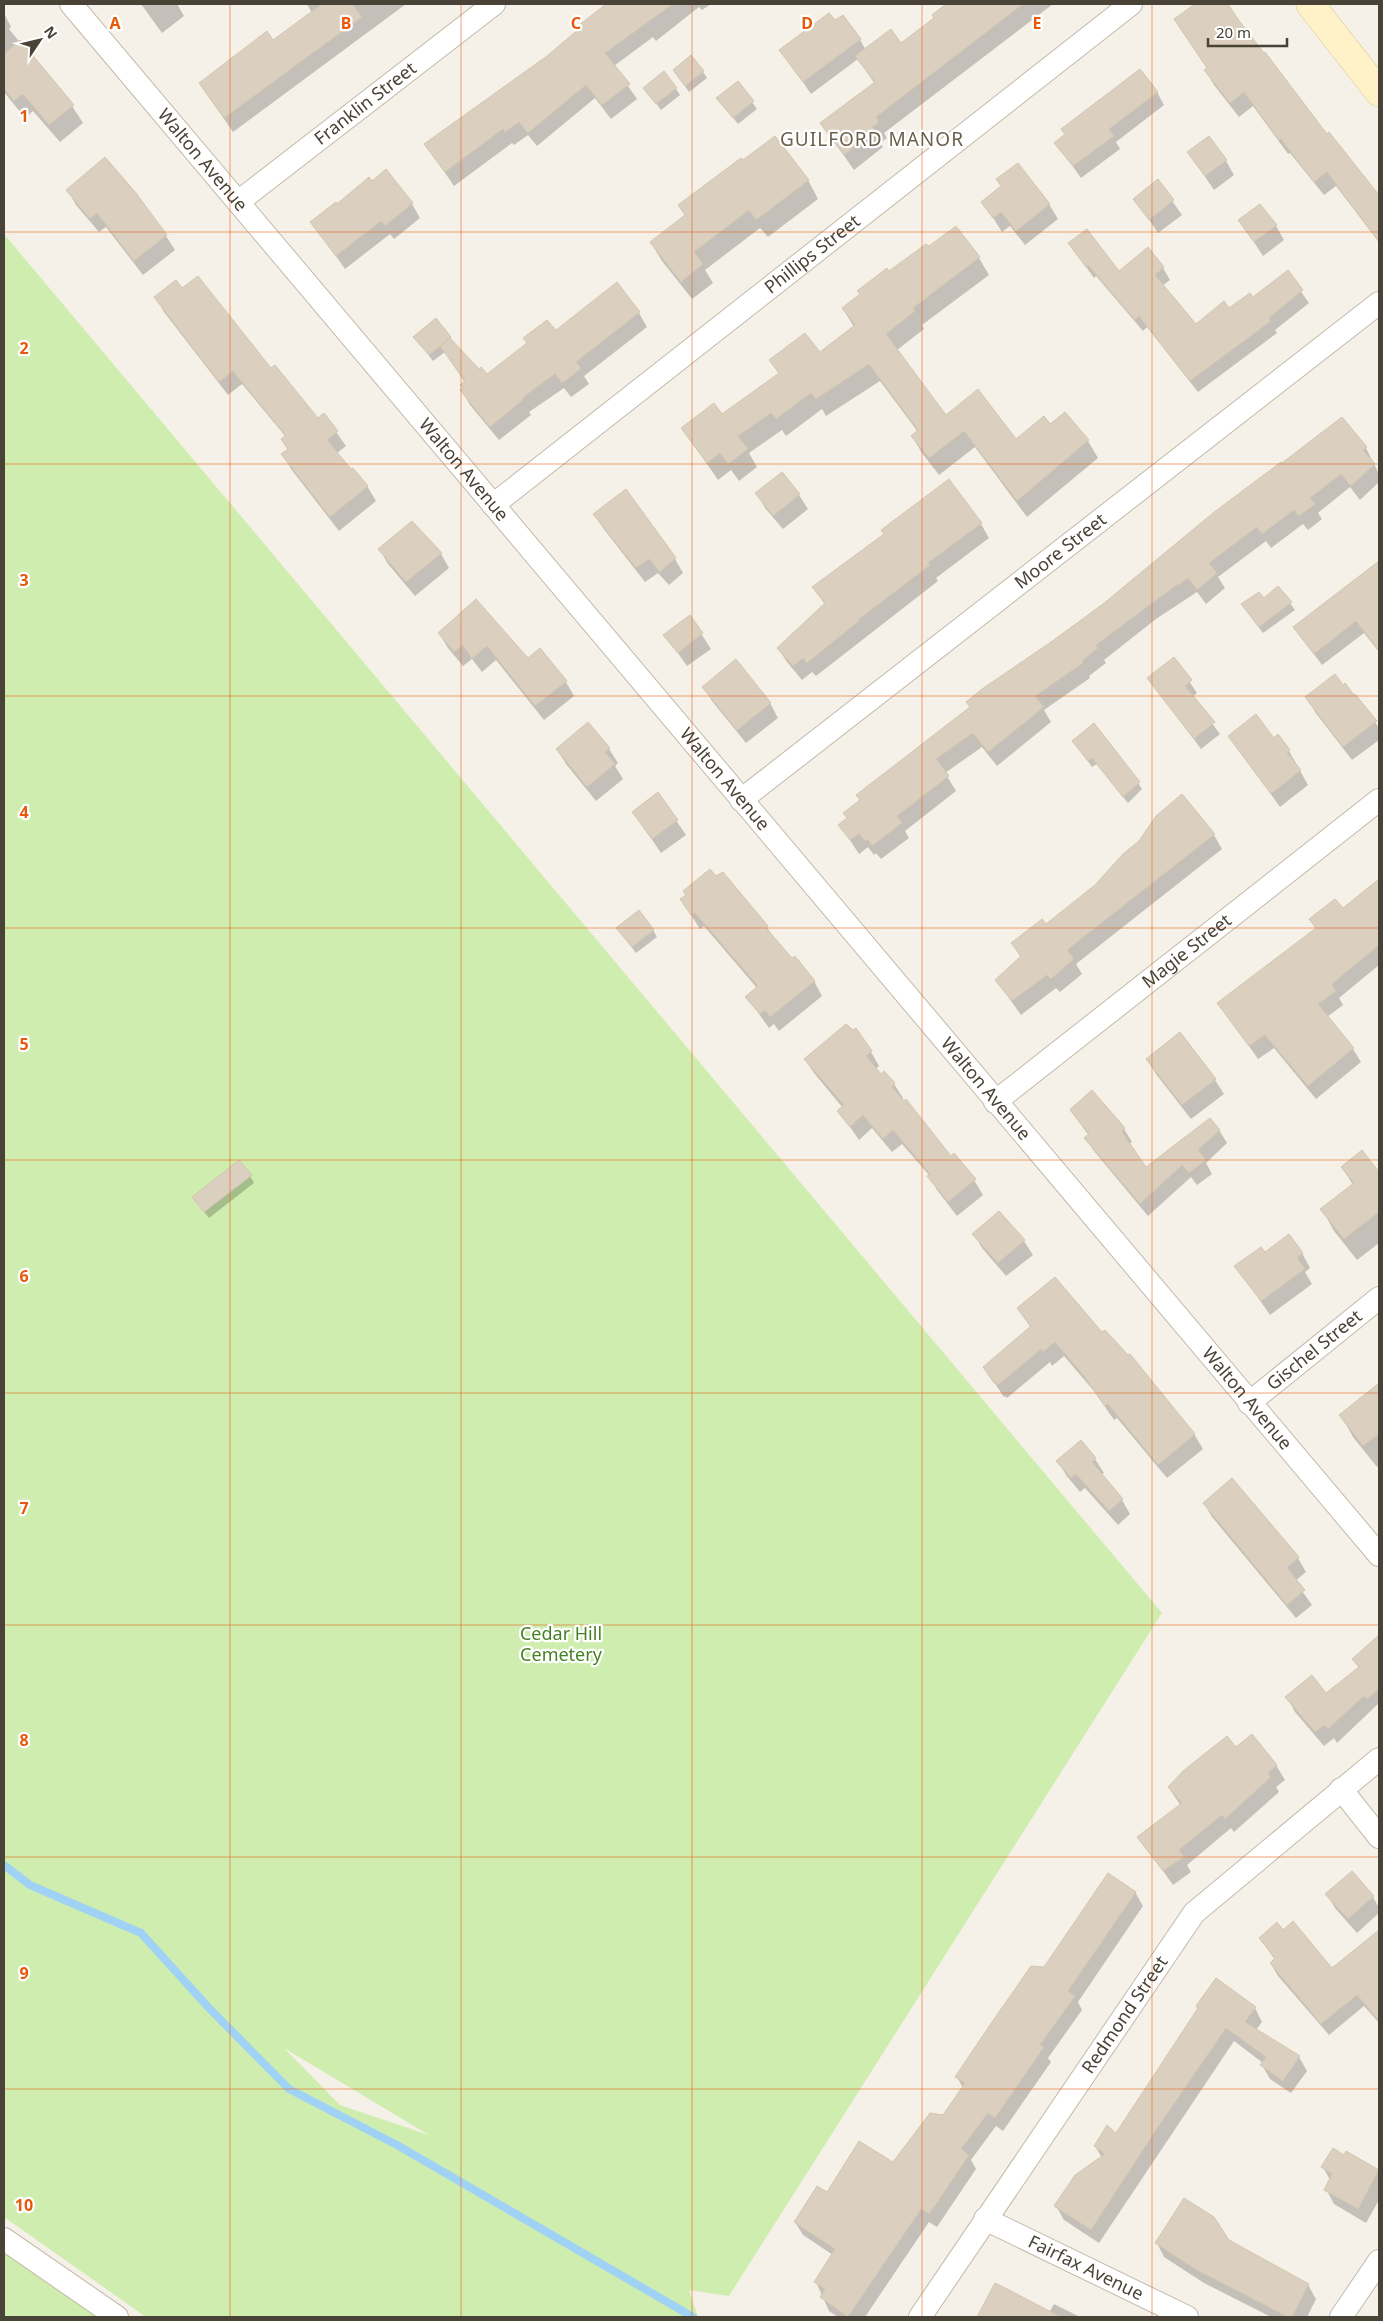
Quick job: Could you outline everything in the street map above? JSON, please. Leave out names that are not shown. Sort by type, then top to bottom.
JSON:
[{"type":"main road","points":[[1310,4],[1379,92]]},
{"type":"street","name":"Walton Avenue","points":[[71,4],[995,1102],[1379,1555]]},
{"type":"street","name":"Franklin Street","points":[[238,202],[494,4]]},
{"type":"street","name":"Phillips Street","points":[[493,505],[1132,4]]},
{"type":"street","name":"Moore Street","points":[[741,800],[1379,303]]},
{"type":"street","name":"Magie Street","points":[[995,1102],[1379,800]]},
{"type":"street","name":"Gischel Street","points":[[1249,1403],[1379,1298]]},
{"type":"street","name":"Redmond Street","points":[[920,2317],[1194,1912],[1379,1759]]},
{"type":"street","points":[[1341,1789],[1379,1837]]},
{"type":"street","name":"Fairfax Avenue","points":[[985,2219],[1186,2317]]},
{"type":"street","points":[[4,2238],[117,2317]]},
{"type":"street","points":[[1341,2317],[1379,2261]]},
{"type":"green space","name":"Cedar Hill Cemetery","points":[[4,234],[1162,1613],[729,2296],[689,2290],[698,2317],[146,2317],[4,2217]],"holes":[[[284,2048],[429,2135],[340,2105]]]},
{"type":"green space","points":[[4,2245],[108,2317],[4,2317]]},
{"type":"building","points":[[322,4],[352,4],[362,17],[224,118],[199,83],[267,31],[273,40]]},
{"type":"building","points":[[606,4],[673,4],[605,53],[630,84],[602,105],[586,85],[528,133],[519,122],[505,132],[503,129],[445,172],[424,144],[547,56],[580,28],[578,26]]},
{"type":"building","points":[[946,4],[1023,4],[876,117],[879,122],[872,127],[875,131],[844,155],[820,123],[875,82],[855,56],[891,29],[901,43],[934,18],[932,15]]},
{"type":"building","points":[[1195,4],[1228,4],[1327,134],[1329,132],[1379,195],[1379,242],[1327,172],[1314,182],[1281,139],[1279,140],[1244,92],[1230,103],[1204,70],[1207,68],[1174,19]]},
{"type":"building","points":[[829,13],[835,20],[843,15],[861,39],[803,82],[779,50]]},
{"type":"building","points":[[20,40],[74,105],[49,125],[23,94],[14,101],[4,89],[4,54]]},
{"type":"building","points":[[691,55],[704,71],[685,86],[673,70]]},
{"type":"building","points":[[1140,69],[1158,92],[1109,129],[1114,136],[1073,166],[1054,143],[1065,134],[1061,129]]},
{"type":"building","points":[[664,71],[677,88],[656,104],[643,88]]},
{"type":"building","points":[[738,81],[754,101],[733,118],[716,98]]},
{"type":"building","points":[[775,136],[809,180],[756,220],[749,210],[694,252],[703,264],[681,282],[650,242],[685,215],[678,205],[741,158],[743,160]]},
{"type":"building","points":[[1209,136],[1227,160],[1205,176],[1187,152]]},
{"type":"building","points":[[105,157],[136,193],[167,235],[134,261],[97,213],[90,219],[66,190]]},
{"type":"building","points":[[1018,163],[1050,204],[1016,231],[1001,212],[993,218],[981,202],[1001,186],[996,179]]},
{"type":"building","points":[[386,169],[413,203],[385,226],[381,221],[336,256],[310,222],[336,202],[337,204],[369,177],[372,181]]},
{"type":"building","points":[[1158,179],[1174,200],[1149,220],[1133,199]]},
{"type":"building","points":[[1260,204],[1277,225],[1254,242],[1238,220]]},
{"type":"building","points":[[956,226],[980,257],[913,308],[915,311],[886,334],[946,415],[978,389],[1016,439],[1044,416],[1050,424],[1065,412],[1089,440],[1017,501],[964,431],[929,458],[911,436],[918,430],[869,364],[816,399],[811,393],[776,419],[771,413],[738,436],[748,449],[728,464],[720,453],[707,463],[681,428],[714,403],[722,414],[779,373],[769,360],[805,333],[820,352],[855,325],[842,308],[860,294],[857,291],[887,268],[889,271],[926,244],[929,246]]},
{"type":"building","points":[[1087,229],[1119,271],[1148,247],[1164,267],[1155,275],[1196,324],[1224,301],[1229,308],[1250,293],[1253,297],[1288,270],[1303,290],[1269,318],[1271,321],[1190,381],[1139,316],[1135,320],[1088,265],[1086,267],[1068,243]]},
{"type":"building","points":[[198,276],[271,368],[275,365],[318,418],[324,413],[338,431],[327,440],[368,486],[330,517],[281,454],[288,449],[281,439],[285,436],[282,431],[233,371],[219,382],[154,297],[176,280],[182,288]]},
{"type":"building","points":[[617,282],[640,312],[576,362],[581,368],[573,375],[562,383],[555,374],[522,398],[523,400],[490,427],[460,390],[463,388],[460,385],[465,381],[440,346],[450,338],[479,369],[481,367],[487,374],[527,343],[523,338],[547,320],[556,330]]},
{"type":"building","points":[[436,318],[451,337],[429,355],[413,337]]},
{"type":"building","points":[[1342,417],[1367,447],[1363,450],[1375,464],[1351,486],[1341,474],[1310,498],[1315,504],[1299,516],[1294,510],[1262,534],[1257,527],[1209,563],[1217,573],[1197,590],[1188,578],[1178,584],[1096,645],[1098,648],[1082,661],[1083,663],[1035,696],[1044,707],[988,752],[973,733],[936,759],[949,776],[897,816],[902,823],[872,846],[867,839],[865,841],[859,834],[850,840],[838,825],[847,818],[843,813],[860,800],[856,795],[970,707],[966,702],[982,689],[1103,604],[1213,513]]},
{"type":"building","points":[[782,472],[800,494],[773,516],[755,493]]},
{"type":"building","points":[[949,479],[982,523],[928,563],[930,565],[858,620],[807,663],[803,658],[793,666],[777,648],[825,603],[812,587],[884,534],[881,530]]},
{"type":"building","points":[[626,489],[676,558],[660,572],[649,559],[636,568],[593,514]]},
{"type":"building","points":[[412,521],[442,553],[406,582],[378,549]]},
{"type":"building","points":[[1379,561],[1379,651],[1356,621],[1314,654],[1293,627]]},
{"type":"building","points":[[1278,586],[1292,602],[1259,627],[1241,604],[1259,592],[1264,598]]},
{"type":"building","points":[[476,599],[528,658],[540,648],[567,681],[535,706],[487,646],[472,659],[463,645],[454,652],[438,633]]},
{"type":"building","points":[[690,615],[703,633],[678,653],[663,635]]},
{"type":"building","points":[[1174,657],[1192,680],[1185,686],[1215,722],[1194,739],[1147,678]]},
{"type":"building","points":[[736,659],[771,703],[737,730],[702,687]]},
{"type":"building","points":[[1335,674],[1343,685],[1345,683],[1355,694],[1377,721],[1343,747],[1305,697]]},
{"type":"building","points":[[1256,714],[1274,738],[1278,734],[1290,750],[1287,753],[1301,770],[1271,794],[1228,736]]},
{"type":"building","points":[[588,722],[610,748],[605,752],[615,764],[587,787],[556,749]]},
{"type":"building","points":[[1094,723],[1140,782],[1123,797],[1092,758],[1088,761],[1072,741]]},
{"type":"building","points":[[658,792],[678,820],[652,839],[632,812]]},
{"type":"building","points":[[1182,794],[1215,834],[1067,950],[1074,959],[1051,979],[1047,975],[1012,1001],[995,980],[1021,956],[1011,943],[1042,919],[1046,924],[1095,885],[1123,854],[1139,841],[1156,816]]},
{"type":"building","points":[[710,869],[716,876],[723,872],[768,926],[766,928],[792,958],[795,956],[815,981],[770,1017],[765,1010],[760,1014],[745,997],[758,986],[695,913],[691,915],[680,899],[686,895],[683,891]]},
{"type":"building","points":[[1379,879],[1379,945],[1332,984],[1336,991],[1318,1004],[1354,1048],[1308,1086],[1265,1035],[1249,1046],[1217,1003],[1316,928],[1309,919],[1335,899],[1343,908]]},
{"type":"building","points":[[639,910],[654,930],[632,947],[616,928]]},
{"type":"building","points":[[846,1024],[853,1030],[856,1028],[872,1051],[866,1056],[881,1074],[884,1071],[895,1083],[892,1087],[904,1101],[906,1099],[951,1156],[954,1153],[976,1179],[948,1202],[927,1176],[930,1174],[893,1130],[883,1139],[863,1115],[850,1127],[837,1111],[844,1105],[804,1059]]},
{"type":"building","points":[[1180,1032],[1216,1079],[1182,1105],[1146,1059]]},
{"type":"building","points":[[1092,1090],[1125,1128],[1122,1132],[1146,1167],[1210,1118],[1220,1130],[1198,1150],[1206,1160],[1189,1173],[1182,1165],[1140,1204],[1084,1138],[1089,1134],[1070,1110]]},
{"type":"building","points":[[1362,1150],[1379,1172],[1379,1212],[1344,1239],[1320,1209],[1354,1183],[1341,1167]]},
{"type":"building","points":[[239,1160],[252,1175],[204,1212],[192,1197]]},
{"type":"building","points":[[999,1211],[1025,1240],[998,1263],[972,1234]]},
{"type":"building","points":[[1289,1234],[1303,1253],[1297,1258],[1305,1269],[1261,1301],[1234,1266],[1261,1247],[1265,1252]]},
{"type":"building","points":[[1055,1277],[1102,1332],[1105,1330],[1128,1355],[1130,1354],[1195,1434],[1158,1465],[1108,1404],[1105,1406],[1084,1376],[1055,1342],[1043,1352],[1041,1349],[998,1385],[996,1382],[994,1383],[983,1367],[1031,1326],[1017,1308]]},
{"type":"building","points":[[1379,1383],[1379,1434],[1363,1446],[1339,1415]]},
{"type":"building","points":[[1081,1440],[1096,1458],[1092,1462],[1123,1499],[1109,1511],[1076,1474],[1071,1478],[1056,1461]]},
{"type":"building","points":[[1232,1478],[1299,1557],[1287,1568],[1305,1590],[1287,1605],[1203,1503]]},
{"type":"building","points":[[1379,1635],[1379,1691],[1367,1699],[1364,1696],[1328,1729],[1325,1725],[1315,1732],[1285,1697],[1312,1675],[1326,1693],[1359,1667],[1352,1659]]},
{"type":"building","points":[[1252,1734],[1277,1765],[1268,1773],[1271,1777],[1225,1819],[1222,1815],[1179,1850],[1184,1857],[1163,1871],[1137,1837],[1182,1803],[1168,1787],[1183,1771],[1227,1736],[1236,1747]]},
{"type":"building","points":[[1352,1871],[1374,1896],[1348,1919],[1325,1894]]},
{"type":"building","points":[[1108,1873],[1136,1892],[1068,1991],[1075,1996],[1040,2045],[1044,2047],[995,2118],[988,2113],[961,2149],[969,2155],[935,2206],[929,2214],[921,2209],[848,2317],[820,2297],[825,2289],[814,2282],[835,2249],[794,2222],[817,2186],[827,2192],[859,2141],[893,2162],[930,2113],[943,2115],[965,2083],[955,2077],[990,2025],[1031,1966],[1044,1967]]},
{"type":"building","points":[[1293,1921],[1332,1968],[1379,1930],[1379,2021],[1357,1995],[1321,2024],[1270,1963],[1275,1958],[1259,1938],[1277,1922],[1283,1930]]},
{"type":"building","points":[[1216,1978],[1256,2007],[1245,2022],[1300,2056],[1283,2081],[1260,2065],[1266,2057],[1226,2028],[1156,2130],[1091,2230],[1054,2206],[1075,2175],[1105,2154],[1094,2146],[1107,2125],[1116,2133],[1198,2008],[1196,2006]]},
{"type":"building","points":[[1333,2148],[1344,2155],[1346,2151],[1379,2170],[1358,2209],[1324,2190],[1332,2174],[1321,2167]]},
{"type":"building","points":[[1184,2198],[1214,2217],[1229,2240],[1309,2284],[1292,2317],[1288,2317],[1195,2269],[1155,2243]]},
{"type":"building","points":[[995,2283],[1007,2289],[1061,2317],[977,2317]]},
{"type":"waterway","points":[[4,1865],[30,1885],[141,1933],[208,2007],[289,2089],[397,2145],[693,2317]]},
{"type":"district","name":"GUILFORD MANOR","points":[[872,139]]}]
